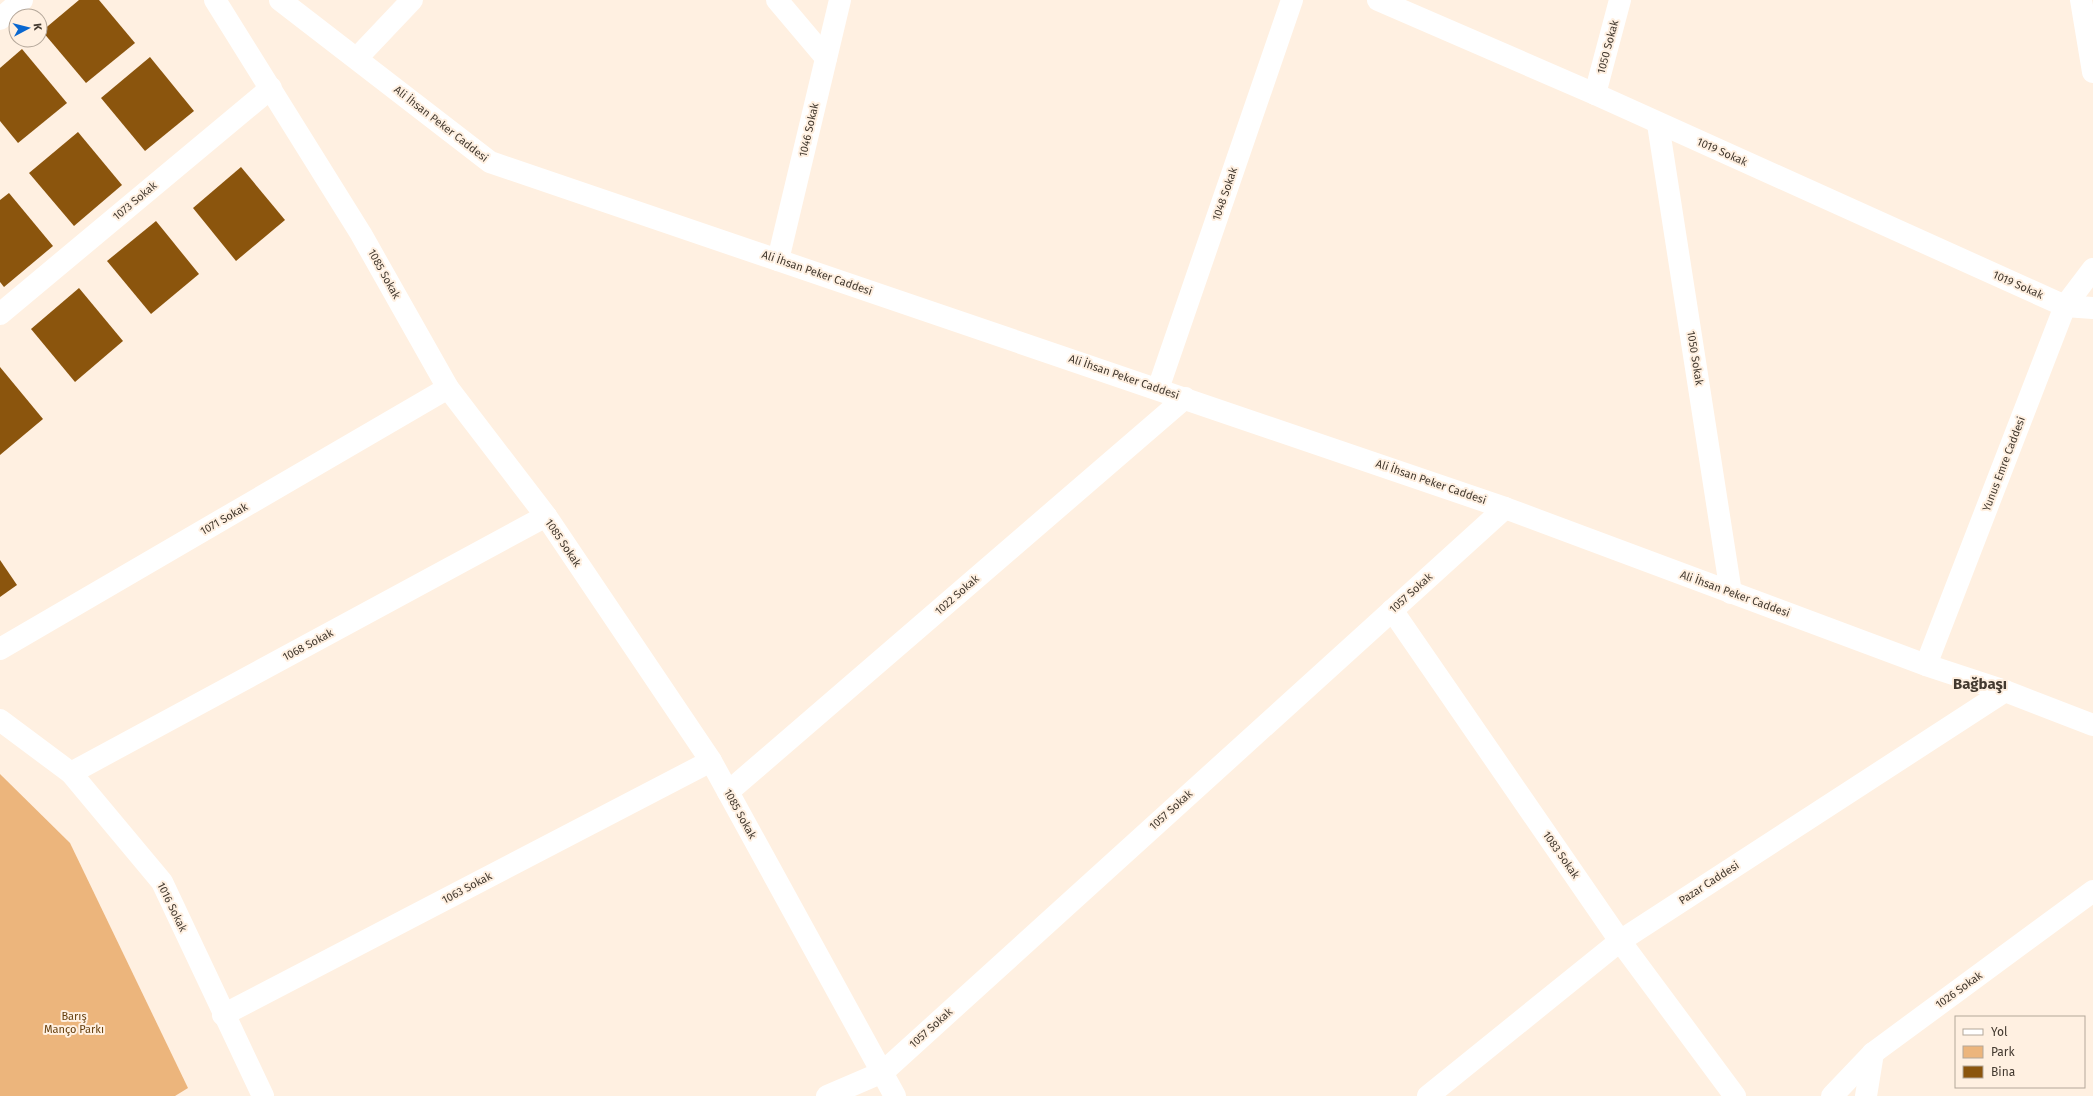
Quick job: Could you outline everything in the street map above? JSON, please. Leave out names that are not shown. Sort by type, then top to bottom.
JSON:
[{"type":"street","points":[[0,19],[22,0]]},
{"type":"street","name":"1085 Sokak","points":[[215,0],[362,234],[448,388],[546,516],[711,761],[883,1072],[894,1096]]},
{"type":"street","name":"Ali İhsan Peker Caddesi","points":[[280,0],[490,162],[1505,508],[1926,665],[2005,691],[2093,725]]},
{"type":"street","points":[[357,58],[412,0]]},
{"type":"street","points":[[777,0],[826,58]]},
{"type":"street","name":"1046 Sokak","points":[[778,260],[840,0]]},
{"type":"street","name":"1048 Sokak","points":[[1158,389],[1292,0]]},
{"type":"street","name":"1019 Sokak","points":[[1378,0],[1595,94],[1658,124],[2066,306],[2093,308]]},
{"type":"street","name":"1050 Sokak","points":[[1595,94],[1620,0]]},
{"type":"street","points":[[2080,0],[2093,72]]},
{"type":"street","points":[[2090,0],[2093,3]]},
{"type":"street","name":"1073 Sokak","points":[[0,314],[271,88]]},
{"type":"street","name":"1050 Sokak","points":[[1658,124],[1731,592]]},
{"type":"street","name":"Yunus Emre Caddesi","points":[[1926,665],[2066,306],[2093,269]]},
{"type":"street","name":"1071 Sokak","points":[[0,649],[448,388]]},
{"type":"street","name":"1022 Sokak","points":[[728,792],[1185,398]]},
{"type":"street","name":"1057 Sokak","points":[[827,1096],[883,1072],[1505,508]]},
{"type":"street","name":"1068 Sokak","points":[[71,773],[546,516]]},
{"type":"street","name":"1083 Sokak","points":[[1392,610],[1620,941],[1734,1096]]},
{"type":"street","name":"Pazar Caddesi","points":[[1428,1096],[1620,941],[2005,691]]},
{"type":"street","name":"1016 Sokak","points":[[0,720],[71,773],[162,882],[223,1016],[263,1096]]},
{"type":"street","name":"1063 Sokak","points":[[223,1016],[711,761]]},
{"type":"street","name":"1026 Sokak","points":[[1832,1096],[1873,1053],[2093,891]]},
{"type":"street","points":[[1866,1096],[1873,1053]]},
{"type":"green space","name":"Barış Manço Parkı","points":[[0,774],[70,843],[188,1088],[175,1096],[0,1096]]},
{"type":"building","points":[[79,0],[99,0],[135,43],[86,83],[48,38],[48,26]]},
{"type":"building","points":[[22,49],[67,103],[18,143],[0,121],[0,68]]},
{"type":"building","points":[[150,57],[194,111],[145,151],[101,98]]},
{"type":"building","points":[[78,132],[122,185],[74,226],[29,173]]},
{"type":"building","points":[[241,167],[285,220],[236,261],[193,208]]},
{"type":"building","points":[[9,193],[53,246],[4,287],[0,282],[0,200]]},
{"type":"building","points":[[156,221],[199,274],[151,314],[107,261]]},
{"type":"building","points":[[79,288],[123,341],[75,382],[31,329]]},
{"type":"building","points":[[0,367],[43,419],[0,455]]},
{"type":"building","points":[[0,560],[17,585],[0,597]]},
{"type":"district","name":"Bağbaşı","points":[[1980,684]]}]
